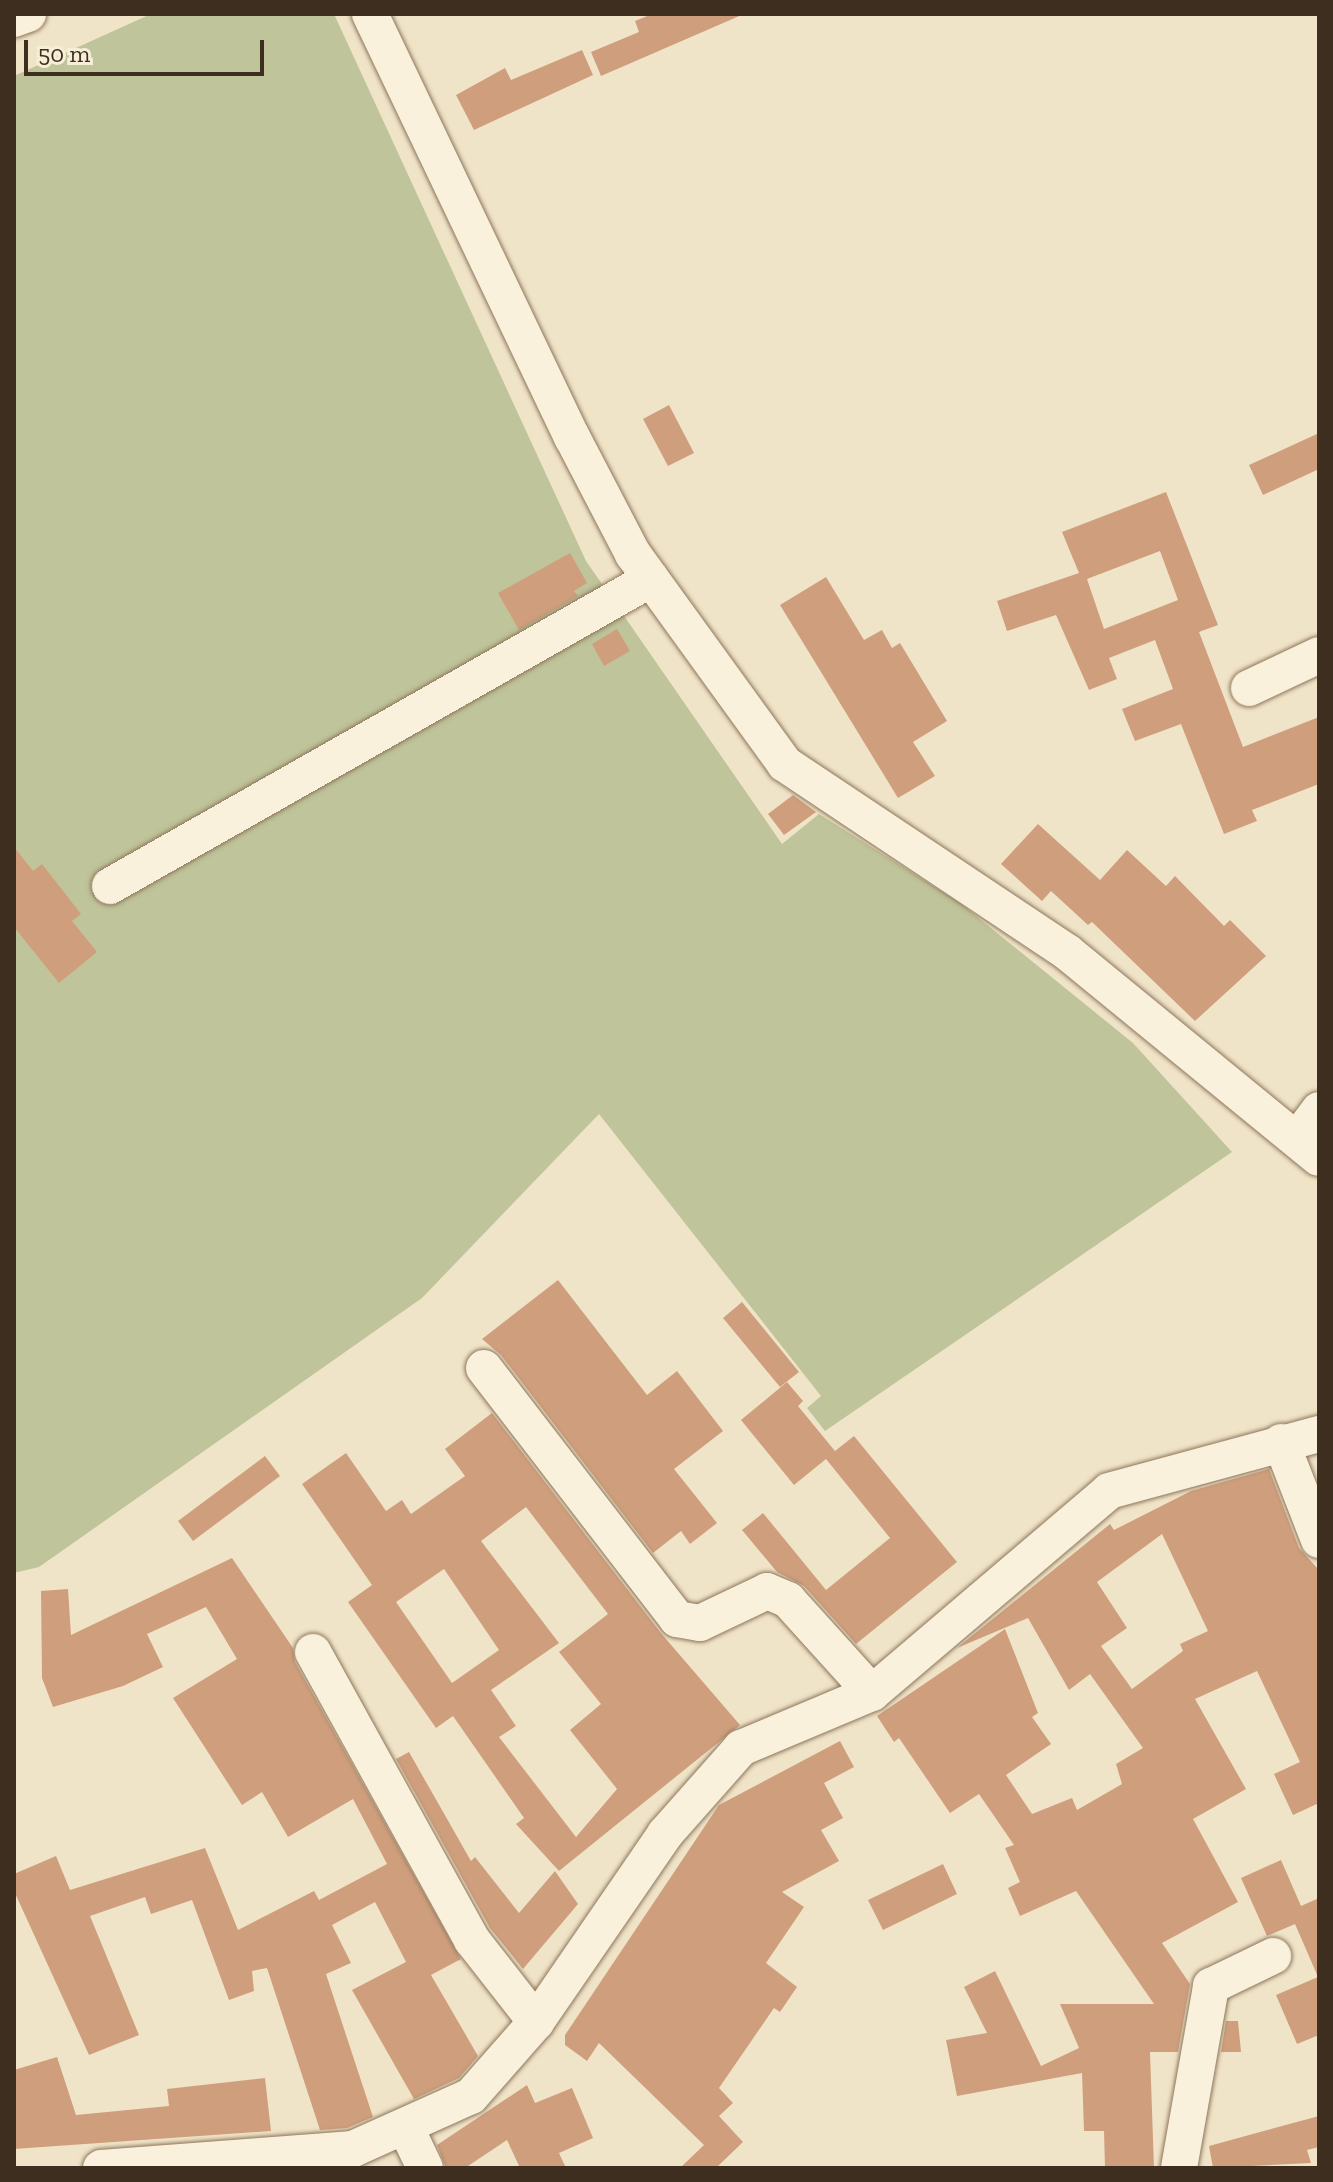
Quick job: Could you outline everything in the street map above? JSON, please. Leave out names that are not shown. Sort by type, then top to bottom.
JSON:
[{"type":"street","points":[[14,19],[28,14]]},
{"type":"street","points":[[370,14],[572,437],[651,579],[785,764],[1067,952],[1312,1135]]},
{"type":"street","points":[[110,886],[651,579]]},
{"type":"street","points":[[1249,688],[1319,655]]},
{"type":"street","points":[[484,1368],[677,1619],[700,1623],[767,1591],[788,1600],[872,1693]]},
{"type":"street","points":[[101,2168],[353,2149],[406,2128],[471,2096],[536,2022],[665,1834],[741,1748],[872,1693],[1109,1491],[1319,1434]]},
{"type":"street","points":[[1281,1442],[1319,1540]]},
{"type":"street","points":[[313,1652],[472,1940],[536,2022]]},
{"type":"street","points":[[1179,2168],[1211,1986],[1273,1956]]},
{"type":"street","points":[[406,2128],[425,2168]]},
{"type":"green space","points":[[151,14],[334,14],[586,561],[782,844],[819,814],[960,903],[1133,1043],[1232,1152],[825,1431],[807,1408],[821,1396],[599,1114],[422,1298],[39,1567],[14,1573],[14,76]]},
{"type":"building","points":[[652,14],[744,14],[601,76],[591,52],[639,32],[635,21]]},
{"type":"building","points":[[582,50],[593,75],[474,130],[456,95],[505,68],[511,80]]},
{"type":"building","points":[[669,405],[694,453],[668,466],[643,419]]},
{"type":"building","points":[[1319,433],[1319,469],[1263,495],[1249,465]]},
{"type":"building","points":[[1166,492],[1218,625],[1199,632],[1243,747],[1319,717],[1319,784],[1252,810],[1257,821],[1224,834],[1181,724],[1135,741],[1122,709],[1173,689],[1155,640],[1109,658],[1117,679],[1089,690],[1056,615],[1007,631],[997,601],[1079,573],[1062,532]],"holes":[[[1160,551],[1178,600],[1104,629],[1087,579]]]},
{"type":"building","points":[[570,553],[587,583],[574,591],[578,596],[519,630],[498,593]]},
{"type":"building","points":[[826,577],[864,640],[882,630],[892,648],[900,643],[947,721],[913,742],[935,776],[898,798],[780,605]]},
{"type":"building","points":[[617,629],[630,651],[604,666],[592,644]]},
{"type":"building","points":[[793,795],[816,812],[784,835],[768,814]]},
{"type":"building","points":[[1038,824],[1100,880],[1127,850],[1166,886],[1175,876],[1224,926],[1230,920],[1266,956],[1195,1021],[1092,922],[1088,925],[1051,891],[1042,901],[1001,864]]},
{"type":"building","points":[[14,847],[33,871],[42,864],[81,914],[72,921],[97,952],[59,983],[14,927]]},
{"type":"building","points":[[558,1280],[647,1395],[677,1371],[723,1431],[674,1469],[717,1523],[690,1544],[681,1531],[653,1553],[501,1355],[482,1339]]},
{"type":"building","points":[[742,1302],[799,1372],[780,1387],[723,1318]]},
{"type":"building","points":[[787,1382],[803,1401],[798,1406],[835,1451],[854,1436],[957,1562],[856,1644],[804,1586],[777,1572],[742,1530],[763,1513],[826,1590],[890,1538],[826,1459],[794,1485],[741,1420]]},
{"type":"building","points":[[492,1413],[660,1632],[740,1725],[559,1871],[516,1824],[524,1818],[453,1716],[436,1728],[348,1602],[372,1585],[302,1484],[346,1453],[386,1511],[402,1500],[411,1514],[465,1476],[445,1449]],"holes":[[[526,1507],[608,1614],[559,1652],[601,1704],[570,1730],[617,1789],[576,1837],[499,1737],[516,1726],[491,1690],[559,1643],[481,1541]],[[444,1569],[499,1650],[452,1683],[396,1602]]]},
{"type":"building","points":[[265,1456],[280,1476],[193,1541],[178,1521]]},
{"type":"building","points":[[1269,1469],[1299,1548],[1319,1570],[1319,1803],[1293,1815],[1274,1774],[1300,1762],[1257,1671],[1195,1699],[1246,1789],[1193,1819],[1238,1902],[1162,1943],[1190,1984],[1178,2052],[1150,2052],[1154,2168],[1105,2168],[1104,2131],[1084,2131],[1082,2073],[957,2096],[946,2040],[987,2033],[964,1987],[995,1971],[1041,2066],[1079,2048],[1060,2004],[1154,2004],[1076,1891],[1020,1916],[1008,1888],[1020,1882],[1005,1848],[1014,1845],[979,1794],[950,1813],[899,1738],[894,1742],[877,1716],[1005,1629],[1038,1713],[1032,1717],[1051,1744],[1006,1775],[1032,1814],[1072,1798],[1077,1810],[1122,1784],[1116,1764],[1143,1748],[1090,1674],[1069,1690],[1028,1618],[957,1648],[1110,1524],[1114,1530],[1191,1491]],"holes":[[[1162,1534],[1208,1631],[1180,1644],[1183,1651],[1132,1689],[1101,1646],[1127,1628],[1097,1582]]]},
{"type":"building","points":[[232,1558],[293,1648],[295,1662],[461,1959],[431,1975],[478,2056],[459,2078],[414,2099],[352,1990],[406,1962],[375,1902],[332,1925],[351,1963],[326,1974],[373,2117],[347,2128],[320,2130],[267,1968],[252,1971],[254,1991],[229,2000],[192,1900],[151,1914],[145,1897],[90,1916],[139,2035],[89,2055],[14,1891],[14,1874],[56,1856],[70,1890],[205,1848],[238,1930],[314,1891],[319,1900],[387,1864],[353,1799],[288,1837],[262,1792],[242,1805],[173,1698],[237,1659],[206,1607],[147,1634],[163,1667],[123,1686],[53,1707],[42,1678],[41,1591],[68,1589],[71,1635]]},
{"type":"building","points":[[840,1741],[854,1767],[824,1783],[843,1818],[821,1830],[839,1861],[782,1892],[804,1907],[766,1963],[797,1987],[780,2012],[774,2008],[719,2088],[733,2103],[719,2116],[743,2142],[716,2168],[680,2168],[704,2145],[599,2043],[587,2061],[565,2045],[565,2035],[719,1805]]},
{"type":"building","points":[[409,1752],[471,1861],[475,1857],[519,1913],[555,1871],[578,1904],[523,1969],[490,1928],[396,1759]]},
{"type":"building","points":[[1281,1860],[1301,1906],[1319,1898],[1319,2035],[1297,2044],[1276,1995],[1318,1977],[1295,1924],[1267,1936],[1241,1878]]},
{"type":"building","points":[[943,1864],[957,1894],[883,1930],[868,1900]]},
{"type":"building","points":[[1226,2021],[1238,2021],[1241,2052],[1221,2052]]},
{"type":"building","points":[[57,2057],[76,2115],[169,2106],[167,2089],[265,2078],[271,2131],[14,2149],[14,2070]]},
{"type":"building","points":[[527,2085],[535,2103],[572,2088],[593,2138],[559,2153],[566,2168],[520,2168],[507,2140],[465,2168],[446,2168],[437,2145]]},
{"type":"building","points":[[1319,2116],[1319,2147],[1307,2150],[1311,2163],[1213,2168],[1209,2146]]}]
